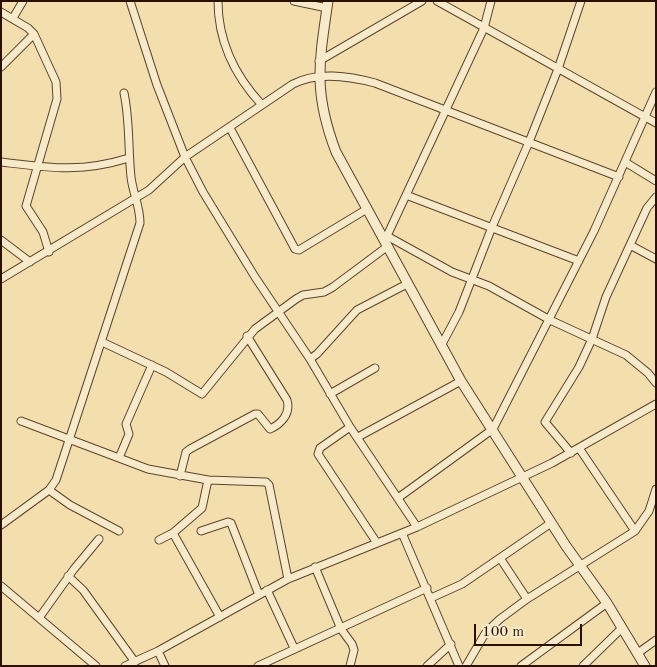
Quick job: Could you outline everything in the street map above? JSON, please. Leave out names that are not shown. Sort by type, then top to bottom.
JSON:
[{"type":"street","points":[[13,18],[23,1]]},
{"type":"street","points":[[130,1],[144,50],[185,157],[235,245],[310,359],[350,427],[417,527]]},
{"type":"street","points":[[218,1],[221,32],[231,62],[250,93],[262,105]]},
{"type":"street","points":[[294,1],[328,5],[318,61],[321,103],[326,127],[336,152],[461,380],[645,666]]},
{"type":"street","points":[[318,61],[422,1]]},
{"type":"street","points":[[437,1],[656,123]]},
{"type":"street","points":[[102,342],[152,365],[202,394],[247,336],[279,310],[303,295],[324,292],[333,286],[386,241],[484,28],[491,1]]},
{"type":"street","points":[[441,346],[452,329],[492,227],[529,142],[558,69],[581,1]]},
{"type":"street","points":[[1,12],[13,18],[34,34],[56,82],[57,99],[39,167],[26,206],[43,232],[49,252]]},
{"type":"street","points":[[1,67],[34,34]]},
{"type":"street","points":[[1,279],[49,252],[160,181],[185,157],[300,80],[319,76],[360,79],[446,108],[619,177]]},
{"type":"street","points":[[398,498],[493,429],[580,261],[656,92]]},
{"type":"street","points":[[1,525],[49,490],[63,466],[69,439],[140,222],[140,210],[135,196],[129,158],[128,116],[124,93]]},
{"type":"street","points":[[230,128],[296,249],[299,250],[368,209]]},
{"type":"street","points":[[1,162],[39,167],[92,168],[129,158]]},
{"type":"street","points":[[625,162],[656,180]]},
{"type":"street","points":[[406,195],[580,261]]},
{"type":"street","points":[[570,453],[545,422],[579,367],[592,339],[606,297],[647,208],[656,197]]},
{"type":"street","points":[[1,240],[30,262]]},
{"type":"street","points":[[386,241],[518,300],[550,320],[626,355],[648,373],[656,383]]},
{"type":"street","points":[[630,246],[656,259]]},
{"type":"street","points":[[310,359],[317,354],[357,310],[407,284]]},
{"type":"street","points":[[180,476],[186,452],[190,448],[255,414],[258,414],[270,429],[284,420],[289,405],[287,400],[247,336]]},
{"type":"street","points":[[119,458],[129,436],[126,424],[152,365]]},
{"type":"street","points":[[330,394],[375,368]]},
{"type":"street","points":[[358,437],[461,380]]},
{"type":"street","points":[[125,666],[158,651],[288,579],[417,527],[523,477],[570,453],[656,404]]},
{"type":"street","points":[[21,421],[148,469],[208,480],[263,481],[269,485],[288,579]]},
{"type":"street","points":[[350,427],[320,448],[318,454],[376,543]]},
{"type":"street","points":[[579,448],[635,531]]},
{"type":"street","points":[[159,540],[173,533],[202,508],[208,480]]},
{"type":"street","points":[[466,666],[486,632],[527,599],[635,531],[649,511],[656,489]]},
{"type":"street","points":[[49,490],[70,505],[119,531]]},
{"type":"street","points":[[200,531],[228,522],[231,523],[259,595]]},
{"type":"street","points":[[431,598],[462,584],[552,523]]},
{"type":"street","points":[[173,533],[220,616]]},
{"type":"street","points":[[402,533],[459,666]]},
{"type":"street","points":[[39,618],[68,576],[99,540]]},
{"type":"street","points":[[500,558],[527,599]]},
{"type":"street","points":[[316,567],[340,629],[352,644],[354,650],[350,666]]},
{"type":"street","points":[[68,576],[83,590],[135,662]]},
{"type":"street","points":[[2,587],[96,666]]},
{"type":"street","points":[[258,666],[427,588]]},
{"type":"street","points":[[267,590],[294,648]]},
{"type":"street","points":[[521,666],[606,603]]},
{"type":"street","points":[[583,666],[622,628]]},
{"type":"street","points":[[638,653],[656,640]]},
{"type":"street","points":[[427,666],[451,644]]},
{"type":"street","points":[[158,651],[165,666]]}]
